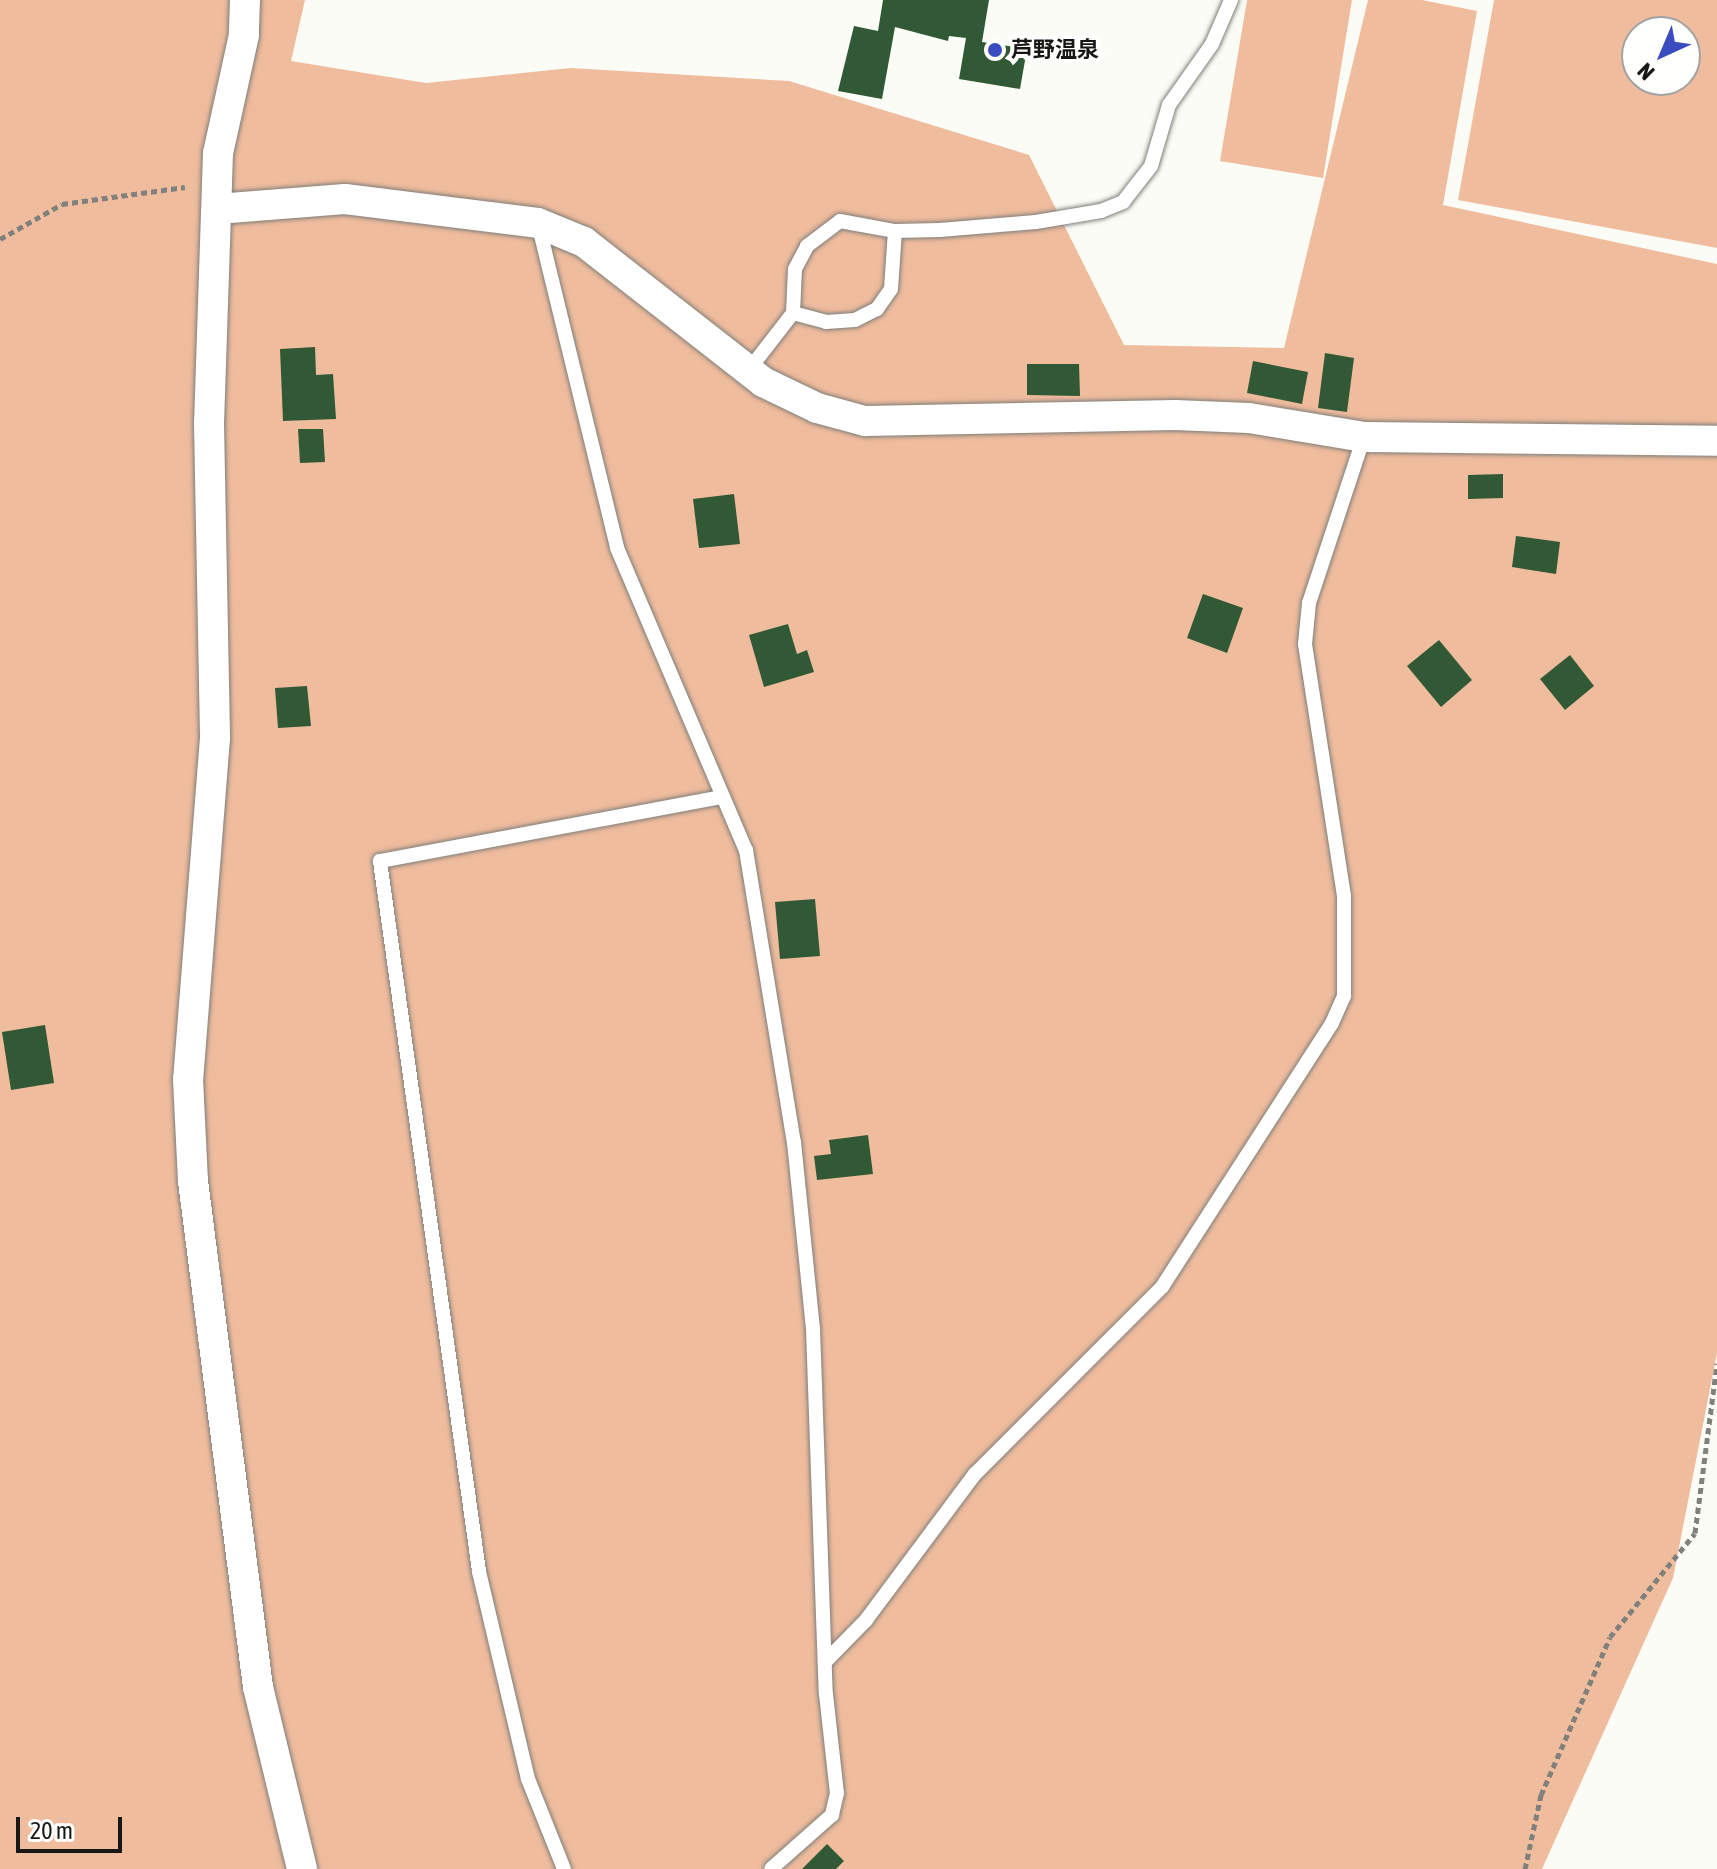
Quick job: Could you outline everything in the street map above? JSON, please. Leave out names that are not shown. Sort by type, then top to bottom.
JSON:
[{"type":"street","points":[[245,0],[244,35],[218,153],[209,423],[215,738],[192,996],[190,1123],[258,1687],[302,1869]]},
{"type":"street","points":[[217,196],[345,199],[538,223],[584,242],[748,371],[817,408],[865,421],[1175,415],[1249,418],[1364,437],[1717,441]]},
{"type":"lane","points":[[748,371],[793,313],[795,269],[823,231],[840,221],[895,231],[1036,222],[1101,211],[1123,202],[1151,166],[1169,105],[1212,44],[1231,0]]},
{"type":"lane","points":[[538,223],[617,548],[746,850],[794,1142],[813,1329],[825,1662],[834,1804],[832,1815],[771,1869]]},
{"type":"lane","points":[[793,313],[826,322],[855,320],[877,309],[891,289],[895,231]]},
{"type":"lane","points":[[825,1662],[866,1620],[975,1474],[1162,1287],[1338,1009],[1347,965],[1344,896],[1305,644],[1312,591],[1364,437]]},
{"type":"lane","points":[[564,1869],[528,1779],[479,1571],[380,861],[722,797]]},
{"type":"path","points":[[0,239],[62,204],[217,196]]},
{"type":"path","points":[[1525,1869],[1541,1795],[1610,1637],[1695,1533],[1717,1363]]},
{"type":"shaded area","points":[[0,0],[305,0],[291,61],[426,83],[571,68],[789,81],[1029,155],[1124,345],[1284,348],[1368,0],[1422,0],[1477,11],[1443,205],[1717,264],[1717,1353],[1673,1578],[1542,1869],[0,1869]]},
{"type":"shaded area","points":[[1247,0],[1352,0],[1323,178],[1220,161]]},
{"type":"shaded area","points":[[1494,0],[1717,0],[1717,248],[1458,200]]},
{"type":"building","name":"芦野温泉","points":[[883,0],[989,0],[982,42],[1027,49],[1020,89],[959,79],[966,38],[949,36],[948,41],[895,27],[882,99],[838,91],[854,26],[878,31]]},
{"type":"building","points":[[315,347],[316,375],[333,374],[336,419],[283,421],[280,349]]},
{"type":"building","points":[[1325,353],[1354,358],[1347,412],[1318,408]]},
{"type":"building","points":[[1253,361],[1308,372],[1302,404],[1247,393]]},
{"type":"building","points":[[1027,364],[1079,364],[1080,396],[1027,395]]},
{"type":"building","points":[[298,429],[323,429],[325,462],[300,463]]},
{"type":"building","points":[[1503,474],[1503,498],[1468,499],[1468,475]]},
{"type":"building","points":[[734,494],[740,544],[699,548],[693,499]]},
{"type":"building","points":[[1516,536],[1560,542],[1556,574],[1512,567]]},
{"type":"building","points":[[1203,594],[1243,608],[1227,653],[1187,638]]},
{"type":"building","points":[[788,624],[797,654],[807,650],[814,672],[764,687],[749,635]]},
{"type":"building","points":[[1439,640],[1472,680],[1441,707],[1407,666]]},
{"type":"building","points":[[1570,655],[1594,686],[1565,710],[1540,679]]},
{"type":"building","points":[[307,686],[311,726],[278,728],[275,688]]},
{"type":"building","points":[[815,899],[820,956],[780,959],[775,902]]},
{"type":"building","points":[[45,1025],[54,1083],[11,1090],[2,1032]]},
{"type":"building","points":[[868,1135],[873,1174],[817,1180],[814,1156],[831,1154],[829,1140]]},
{"type":"building","points":[[827,1844],[844,1861],[836,1869],[802,1869]]},
{"type":"place","name":"芦野温泉","points":[[995,50]]}]
